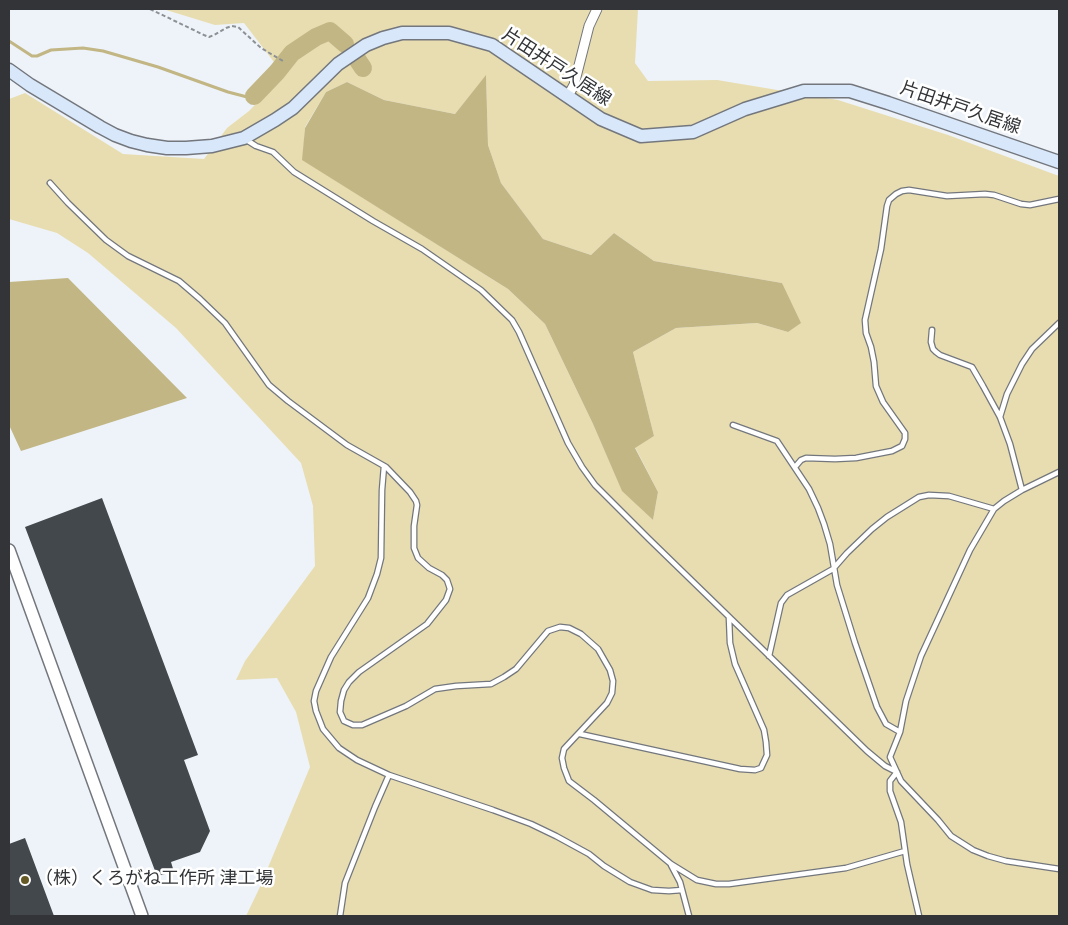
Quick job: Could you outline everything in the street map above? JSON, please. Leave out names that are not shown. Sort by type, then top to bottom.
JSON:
[{"type":"main road","name":"片田井戸久居線","points":[[9,70],[30,85],[100,127],[131,141],[166,148],[212,146],[244,138],[275,120],[293,108],[338,64],[366,45],[402,33],[449,33],[492,45],[601,119],[642,136],[693,132],[745,109],[804,91],[850,91],[1059,162]]},
{"type":"street","points":[[568,96],[574,85],[589,26],[596,9]]},
{"type":"street","points":[[9,550],[142,916]]},
{"type":"lane","points":[[244,138],[256,146],[273,152],[294,172],[422,249],[481,290],[512,320],[568,443],[595,485],[648,540],[867,751],[885,766],[897,772]]},
{"type":"lane","points":[[50,183],[106,240],[128,256],[179,282],[200,299],[225,324],[269,385],[288,402],[348,445],[384,466],[410,492],[416,501],[414,548],[418,558],[447,580],[450,589],[446,600],[426,624],[359,672],[349,682],[344,690],[341,701],[340,712],[344,721],[353,725],[362,724],[406,706],[435,689],[491,684],[516,669],[548,631],[560,627],[569,628],[581,634],[598,650],[610,670],[613,681],[612,693],[607,703],[564,749],[562,758],[569,781],[671,864],[697,880],[716,884],[729,884],[846,868],[905,851]]},
{"type":"lane","points":[[795,467],[801,460],[806,458],[856,458],[892,451],[902,446],[905,439],[905,433],[883,402],[876,386],[874,362],[866,333],[865,320],[881,249],[889,200],[896,194],[909,190],[946,196],[994,195],[1030,205],[1059,199]]},
{"type":"lane","points":[[1000,417],[1007,394],[1022,364],[1032,349],[1059,323]]},
{"type":"lane","points":[[932,330],[931,342],[933,349],[940,356],[972,367],[1000,417],[1010,444],[1022,490]]},
{"type":"lane","points":[[733,425],[777,441],[809,489],[818,508],[830,544],[837,585],[854,643],[877,707],[886,724],[900,732]]},
{"type":"lane","points":[[384,466],[381,558],[368,598],[331,657],[316,691],[314,701],[323,729],[339,748],[357,760],[389,775],[531,824],[589,854],[630,882],[652,890],[682,890]]},
{"type":"lane","points":[[1059,472],[1004,500],[994,509],[970,550],[920,656],[906,701],[900,732],[890,757],[901,781],[951,836],[974,850],[1006,862],[1058,869],[1059,863]]},
{"type":"lane","points":[[769,656],[781,603],[786,595],[833,569],[847,553],[887,517],[919,497],[929,494],[949,496],[994,509]]},
{"type":"lane","points":[[580,734],[740,769],[755,770],[761,768],[767,755],[764,730],[735,664],[730,643],[729,618]]},
{"type":"lane","points":[[897,772],[890,781],[890,791],[901,822],[906,864],[919,916]]},
{"type":"lane","points":[[340,916],[345,883],[389,775]]},
{"type":"lane","points":[[671,864],[680,882],[690,916]]},
{"type":"path","points":[[150,9],[209,36],[232,26],[238,27],[261,48],[283,61]]},
{"type":"shaded area","points":[[163,9],[638,9],[635,63],[648,81],[717,80],[838,100],[948,135],[1059,176],[1059,916],[246,916],[310,767],[296,712],[277,678],[236,680],[245,661],[315,566],[313,506],[301,463],[176,328],[88,253],[57,233],[9,219],[9,99],[25,93],[123,154],[204,159],[227,128],[249,111],[284,75],[244,23],[215,25]],"holes":[[[486,76],[488,145],[501,183],[543,239],[591,255],[614,233],[654,261],[782,283],[788,332],[757,323],[676,328],[633,352],[654,436],[635,447],[658,492],[653,520],[622,490],[545,324],[508,289],[303,160],[305,127],[326,92],[347,82],[384,100],[455,114]]]},
{"type":"shaded area","points":[[486,75],[488,145],[501,183],[543,239],[591,255],[614,233],[654,261],[782,283],[801,323],[788,332],[757,323],[676,328],[633,352],[654,436],[635,448],[658,492],[653,520],[622,491],[593,424],[545,324],[508,289],[302,160],[305,128],[326,92],[347,82],[384,100],[455,114]]},
{"type":"shaded area","points":[[68,278],[187,398],[21,451],[9,425],[9,282]]},
{"type":"building","points":[[102,498],[198,755],[184,760],[210,831],[200,852],[171,862],[174,872],[157,876],[25,527]]},
{"type":"building","name":"（株）くろがね工作所 津工場","points":[[25,838],[54,916],[9,916],[9,844]]},
{"type":"waterway","points":[[254,96],[292,53],[316,37],[330,31],[345,44]]},
{"type":"waterway","points":[[9,41],[32,56],[37,56],[51,50],[83,48],[103,51],[158,67],[228,92],[251,98],[254,96]]},
{"type":"waterway","points":[[357,59],[363,68]]},
{"type":"place","name":"（株）くろがね工作所 津工場","points":[[25,880]]}]
